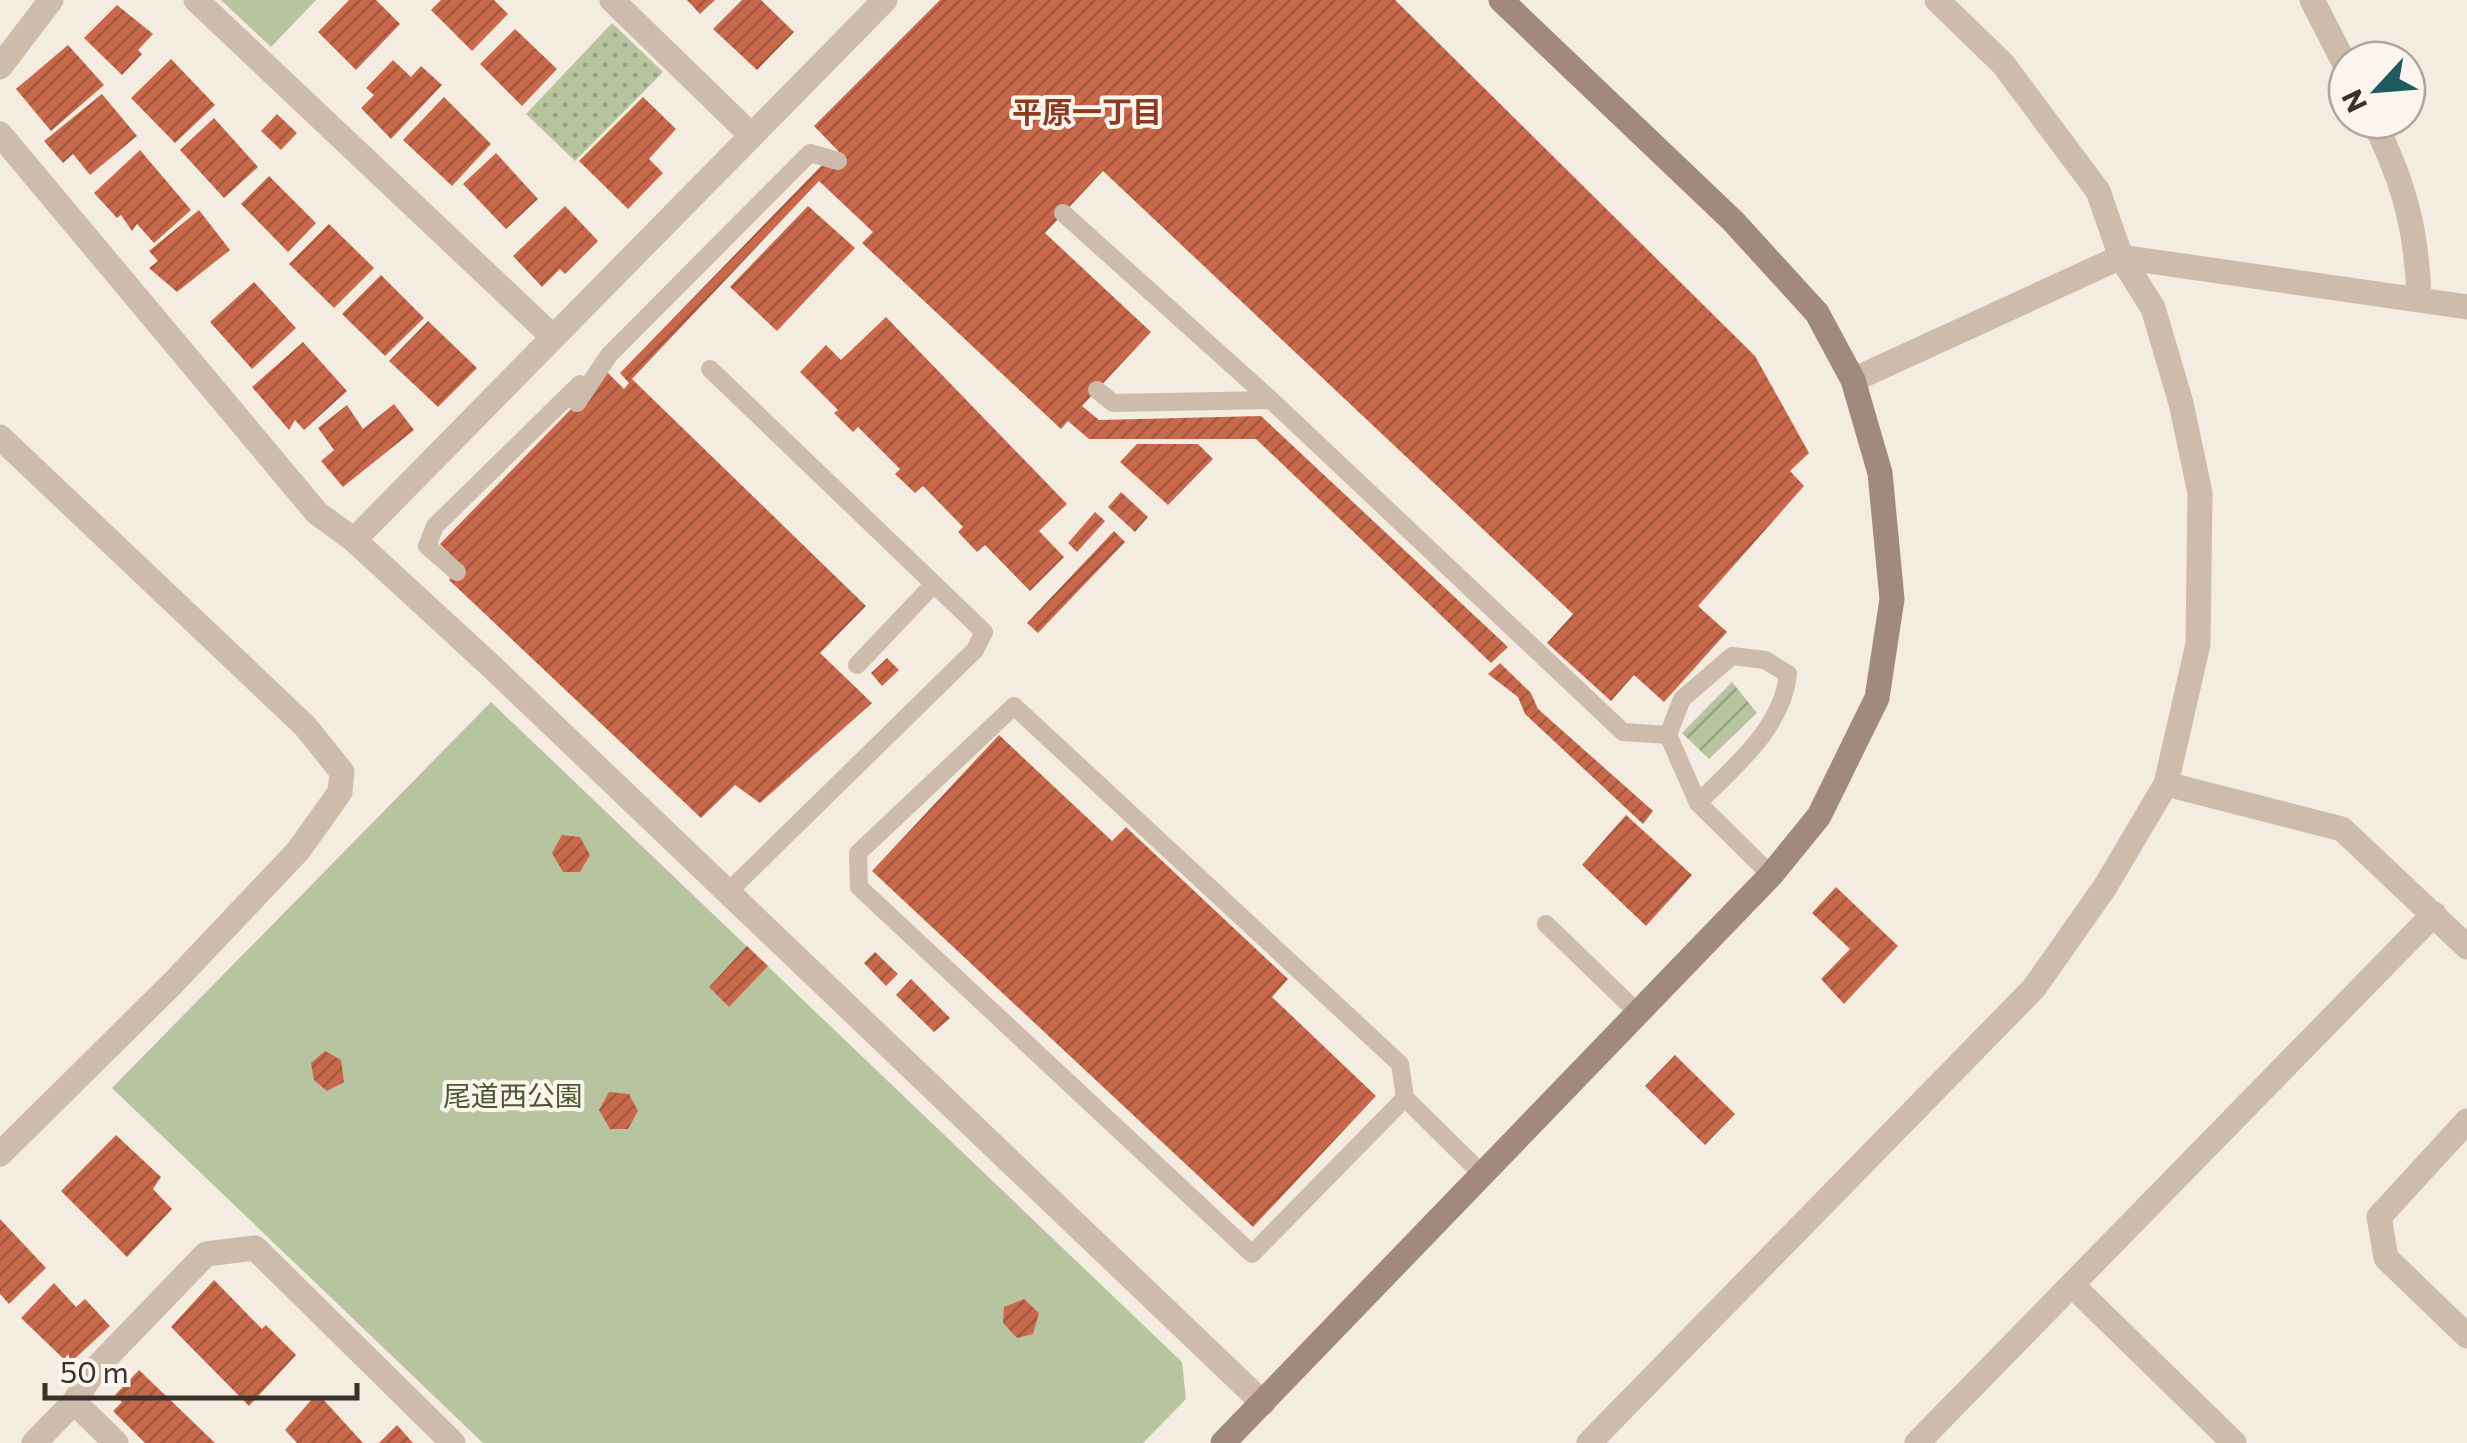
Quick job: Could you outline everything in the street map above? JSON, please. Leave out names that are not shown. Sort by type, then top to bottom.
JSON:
[{"type":"street","points":[[0,67],[51,0]]},
{"type":"street","points":[[196,0],[553,338]]},
{"type":"street","points":[[612,0],[751,136]]},
{"type":"street","points":[[354,540],[884,0]]},
{"type":"street","points":[[1222,1443],[1771,874],[1819,816],[1876,698],[1892,598],[1880,473],[1854,380],[1818,313],[1733,221],[1501,0]]},
{"type":"street","points":[[1589,1443],[2034,988],[2105,887],[2166,784],[2198,644],[2200,493],[2181,403],[2153,308],[2120,257],[2098,191],[2062,137],[2003,64],[1937,0]]},
{"type":"street","points":[[2312,0],[2333,40]]},
{"type":"street","points":[[0,134],[316,513],[354,540],[1263,1403]]},
{"type":"street","points":[[2383,140],[2400,174],[2418,248],[2419,299]]},
{"type":"street","points":[[1854,380],[2120,257],[2467,307]]},
{"type":"street","points":[[0,438],[305,726],[342,772],[340,792],[298,850],[172,984],[0,1154]]},
{"type":"street","points":[[2166,784],[2342,829],[2467,947]]},
{"type":"street","points":[[1916,1443],[2434,914]]},
{"type":"street","points":[[2467,1122],[2380,1218],[2386,1258],[2467,1336]]},
{"type":"street","points":[[34,1443],[74,1402],[96,1368],[206,1254],[255,1248],[453,1443]]},
{"type":"street","points":[[2072,1284],[2234,1443]]},
{"type":"street","points":[[74,1402],[116,1443]]},
{"type":"lane","points":[[456,572],[427,546],[435,526],[810,152],[838,161]]},
{"type":"lane","points":[[1063,213],[1271,400],[1623,732],[1668,736]]},
{"type":"lane","points":[[577,403],[609,356]]},
{"type":"lane","points":[[710,369],[984,632],[975,650],[727,893]]},
{"type":"lane","points":[[1097,390],[1113,403],[1271,400]]},
{"type":"lane","points":[[858,664],[934,584]]},
{"type":"lane","points":[[1698,803],[1751,749],[1786,700],[1788,674],[1765,660],[1732,656],[1682,699],[1668,736],[1698,803],[1771,874]]},
{"type":"lane","points":[[1405,1098],[1252,1254],[859,887],[858,853],[1014,706],[1400,1064],[1405,1098],[1482,1174]]},
{"type":"lane","points":[[1546,924],[1638,1013]]},
{"type":"green space","points":[[221,0],[316,0],[271,47]]},
{"type":"green space","points":[[612,23],[663,72],[575,161],[526,114]]},
{"type":"green space","points":[[1732,682],[1757,713],[1709,759],[1682,733]]},
{"type":"green space","name":"尾道西公園","points":[[491,702],[1182,1362],[1186,1399],[1143,1443],[483,1443],[112,1088]]},
{"type":"building","points":[[349,0],[376,0],[400,24],[356,70],[318,32]]},
{"type":"building","points":[[441,0],[494,0],[508,14],[472,51],[431,10]]},
{"type":"building","points":[[687,0],[715,0],[700,14]]},
{"type":"building","points":[[742,0],[761,0],[794,32],[757,70],[713,29]]},
{"type":"building","points":[[940,0],[1395,0],[1755,356],[1809,453],[1790,471],[1804,486],[1698,606],[1727,632],[1664,702],[1634,675],[1611,701],[1547,643],[1573,614],[1103,171],[1045,233],[1151,332],[1082,406],[1099,420],[1261,416],[1508,647],[1491,663],[1256,439],[1089,439],[1068,421],[1061,429],[862,243],[873,232],[819,181],[632,379],[866,606],[820,653],[872,703],[760,803],[735,785],[701,818],[449,580],[462,566],[440,544],[607,372],[624,389],[629,383],[620,373],[825,162],[843,156],[814,126]]},
{"type":"building","points":[[117,5],[153,34],[138,50],[142,54],[122,75],[84,38]]},
{"type":"building","points":[[515,29],[557,69],[522,106],[480,64]]},
{"type":"building","points":[[68,45],[104,85],[51,131],[16,89]]},
{"type":"building","points":[[171,59],[215,105],[175,143],[131,98]]},
{"type":"building","points":[[393,60],[411,77],[421,66],[442,85],[391,139],[361,108],[374,95],[366,88]]},
{"type":"building","points":[[102,94],[137,136],[90,175],[73,154],[63,163],[44,141]]},
{"type":"building","points":[[444,97],[491,144],[452,186],[403,140]]},
{"type":"building","points":[[643,97],[676,129],[649,159],[663,173],[628,209],[579,161]]},
{"type":"building","points":[[277,114],[297,133],[281,150],[261,131]]},
{"type":"building","points":[[214,118],[258,167],[224,198],[180,150]]},
{"type":"building","points":[[140,150],[191,210],[154,243],[137,224],[132,231],[121,215],[117,218],[94,193]]},
{"type":"building","points":[[496,153],[538,199],[506,229],[463,184]]},
{"type":"building","points":[[269,176],[316,223],[288,252],[241,204]]},
{"type":"building","points":[[565,206],[598,241],[565,274],[560,269],[542,287],[513,256]]},
{"type":"building","points":[[808,206],[855,248],[777,331],[730,287]]},
{"type":"building","points":[[199,210],[230,250],[177,292],[149,268],[158,261],[149,251]]},
{"type":"building","points":[[329,224],[374,268],[334,308],[289,264]]},
{"type":"building","points":[[381,275],[424,318],[385,356],[342,314]]},
{"type":"building","points":[[254,282],[296,328],[252,369],[210,322]]},
{"type":"building","points":[[886,317],[1067,504],[1039,531],[1064,557],[1030,591],[985,545],[977,552],[958,532],[963,527],[923,486],[915,493],[895,474],[900,469],[858,427],[853,432],[834,413],[838,410],[800,372],[826,345],[841,360]]},
{"type":"building","points":[[428,321],[477,368],[438,407],[389,361]]},
{"type":"building","points":[[303,342],[347,391],[304,430],[295,420],[289,430],[252,387]]},
{"type":"building","points":[[394,404],[414,430],[343,487],[321,461],[334,450],[318,428],[347,405],[363,429]]},
{"type":"building","points":[[1137,444],[1198,444],[1213,459],[1168,505],[1120,462]]},
{"type":"building","points":[[1121,492],[1148,517],[1135,532],[1108,507]]},
{"type":"building","points":[[1095,512],[1105,521],[1077,552],[1068,543]]},
{"type":"building","points":[[1114,531],[1125,542],[1038,633],[1027,623]]},
{"type":"building","points":[[887,658],[899,670],[882,686],[871,673]]},
{"type":"building","points":[[1500,663],[1531,693],[1538,709],[1653,811],[1643,824],[1525,714],[1518,697],[1488,674]]},
{"type":"building","points":[[999,735],[1112,841],[1126,827],[1288,979],[1272,997],[1376,1096],[1253,1227],[872,871]]},
{"type":"building","points":[[1626,815],[1692,875],[1646,926],[1582,865]]},
{"type":"building","points":[[562,835],[580,837],[590,855],[580,872],[563,872],[552,853]]},
{"type":"building","points":[[1836,887],[1898,946],[1844,1004],[1821,979],[1850,949],[1812,913]]},
{"type":"building","points":[[747,946],[768,966],[729,1007],[709,987]]},
{"type":"building","points":[[875,952],[898,974],[886,986],[864,963]]},
{"type":"building","points":[[911,979],[950,1018],[934,1032],[896,995]]},
{"type":"building","points":[[325,1051],[341,1060],[344,1082],[327,1091],[314,1080],[311,1063]]},
{"type":"building","points":[[1675,1055],[1735,1114],[1705,1145],[1645,1086]]},
{"type":"building","points":[[609,1092],[629,1094],[638,1111],[628,1129],[610,1129],[599,1110]]},
{"type":"building","points":[[116,1135],[161,1177],[153,1189],[172,1209],[127,1257],[61,1191]]},
{"type":"building","points":[[0,1219],[46,1268],[9,1304],[0,1294]]},
{"type":"building","points":[[214,1280],[262,1329],[266,1325],[296,1355],[249,1406],[171,1327]]},
{"type":"building","points":[[54,1283],[76,1307],[85,1299],[110,1326],[69,1364],[21,1318]]},
{"type":"building","points":[[1024,1299],[1039,1313],[1033,1334],[1017,1338],[1003,1323],[1004,1307]]},
{"type":"building","points":[[139,1370],[215,1443],[145,1443],[113,1411],[122,1402],[115,1395]]},
{"type":"building","points":[[321,1397],[363,1443],[297,1443],[285,1430],[313,1398]]},
{"type":"building","points":[[397,1425],[413,1443],[379,1443]]},
{"type":"district","name":"平原一丁目","points":[[1087,113]]}]
